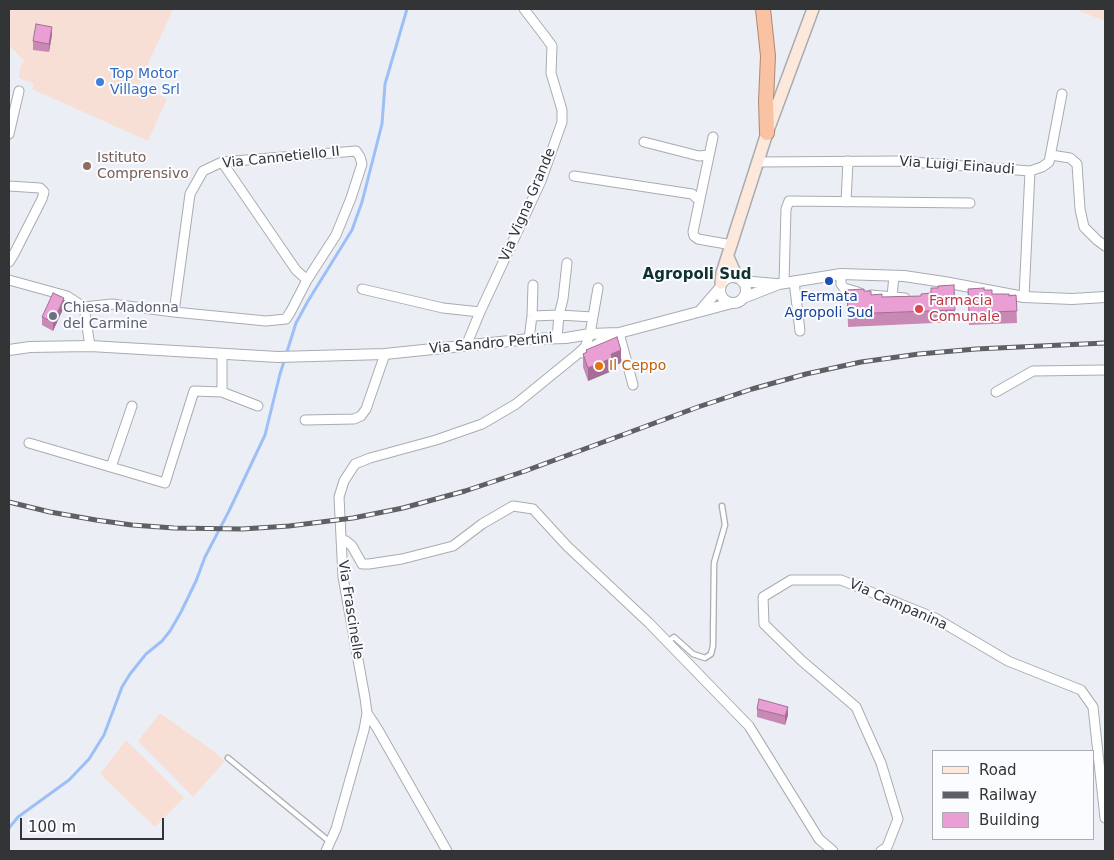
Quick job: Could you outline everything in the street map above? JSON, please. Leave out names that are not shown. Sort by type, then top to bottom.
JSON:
[{"type":"highway","points":[[763,9],[768,56],[767,133]]},
{"type":"main road","points":[[720,286],[722,273],[767,133],[814,9]]},
{"type":"main road","points":[[728,257],[740,279]]},
{"type":"street","name":"Via Vigna Grande","points":[[466,346],[541,181],[562,122],[562,110],[550,73],[552,46],[524,9]]},
{"type":"street","points":[[9,134],[18,91]]},
{"type":"street","points":[[1030,171],[1042,167],[1049,162],[1062,94]]},
{"type":"street","points":[[713,137],[693,232],[694,236],[698,238],[732,245]]},
{"type":"street","points":[[644,142],[700,156],[709,155]]},
{"type":"street","name":"Via Cannetiello II","points":[[84,307],[112,304],[174,312],[266,321],[286,319],[307,280],[336,236],[362,164],[360,156],[356,151],[222,162],[203,171],[190,194],[174,312]]},
{"type":"street","points":[[1051,154],[1070,158],[1077,164],[1080,209],[1084,226],[1105,246]]},
{"type":"street","points":[[846,202],[848,161]]},
{"type":"street","name":"Via Luigi Einaudi","points":[[758,162],[898,161],[1030,171],[1024,297]]},
{"type":"street","points":[[222,162],[296,270],[307,280]]},
{"type":"street","points":[[574,176],[692,194],[699,200]]},
{"type":"street","points":[[9,186],[40,188],[44,192],[9,262]]},
{"type":"street","points":[[800,331],[786,283],[786,209],[789,201],[970,203]]},
{"type":"street","points":[[567,263],[563,299],[559,315],[562,338],[573,341],[576,347],[576,354]]},
{"type":"street","points":[[720,286],[720,293],[724,300],[732,303],[786,283],[840,274],[894,276],[944,282],[1024,297],[1072,299],[1105,297]]},
{"type":"street","points":[[840,274],[841,284],[844,288],[868,294],[915,299]]},
{"type":"street","points":[[892,296],[894,276]]},
{"type":"street","points":[[700,311],[723,280],[730,277],[786,283]]},
{"type":"street","points":[[740,279],[746,288],[743,298]]},
{"type":"street","points":[[9,280],[67,296],[84,307],[90,346]]},
{"type":"street","points":[[933,293],[944,282]]},
{"type":"street","points":[[529,339],[533,285]]},
{"type":"street","name":"Via Frascinelle","points":[[576,354],[579,341],[587,335],[593,317],[598,288]]},
{"type":"street","points":[[362,289],[443,308],[480,312]]},
{"type":"street","name":"Via Sandro Pertini","points":[[9,350],[30,347],[90,346],[278,357],[385,354],[529,339],[619,333],[732,303]]},
{"type":"street","points":[[532,316],[593,317]]},
{"type":"street","points":[[619,333],[633,385]]},
{"type":"street","name":"Via Frascinelle","points":[[328,847],[336,829],[367,713],[343,577],[339,497],[344,480],[355,464],[482,424],[516,404],[576,354],[619,333]]},
{"type":"street","points":[[222,354],[222,392]]},
{"type":"street","points":[[305,420],[354,419],[361,416],[366,409],[385,354]]},
{"type":"street","points":[[996,392],[1033,371],[1105,370]]},
{"type":"street","points":[[29,443],[165,483],[194,391],[222,392],[258,406]]},
{"type":"street","points":[[111,467],[132,406]]},
{"type":"street","points":[[341,540],[352,546],[362,564],[402,559],[453,546],[482,524],[513,506],[534,509],[567,546],[649,623],[749,726],[819,839],[833,851]]},
{"type":"street","name":"Via Campanina","points":[[881,851],[887,847],[898,819],[881,763],[856,707],[802,661],[764,624],[763,597],[792,580],[841,580],[935,618],[1008,661],[1081,690],[1093,707],[1105,818]]},
{"type":"street","points":[[367,713],[446,851]]},
{"type":"lane","points":[[667,642],[674,637],[694,654],[705,658],[711,654],[713,646],[714,563],[725,525],[722,506]]},
{"type":"lane","points":[[228,758],[328,847]]},
{"type":"shaded area","points":[[9,9],[173,9],[139,84],[167,99],[148,141],[32,89],[34,84],[19,78],[20,68],[24,61],[9,45]]},
{"type":"shaded area","points":[[1074,9],[1105,9],[1105,21]]},
{"type":"shaded area","points":[[160,713],[225,761],[193,797],[138,741]]},
{"type":"shaded area","points":[[126,740],[184,798],[155,827],[100,774]]},
{"type":"building","points":[[36,24],[52,27],[49,44],[33,41]]},
{"type":"building","points":[[954,285],[955,310],[848,314],[847,290],[864,289],[864,291],[871,291],[871,295],[882,294],[882,297],[921,296],[921,294],[931,293],[931,288]]},
{"type":"building","points":[[984,288],[984,290],[992,290],[992,294],[1016,295],[1017,311],[969,313],[968,289]]},
{"type":"building","points":[[53,293],[64,298],[53,322],[42,317]]},
{"type":"building","points":[[617,337],[621,350],[611,354],[612,358],[588,368],[583,354],[587,352],[586,350]]},
{"type":"building","points":[[759,699],[788,707],[785,716],[757,709]]},
{"type":"waterway","points":[[9,828],[18,817],[69,780],[89,759],[104,735],[122,687],[130,674],[146,654],[162,641],[181,612],[205,557],[265,435],[280,374],[296,323],[352,230],[362,202],[382,124],[385,84],[407,9]]},
{"type":"railway","points":[[9,502],[96,520],[174,528],[242,529],[289,526],[353,518],[403,508],[465,491],[525,471],[698,407],[806,374],[861,362],[919,354],[976,349],[1105,343]]},
{"type":"place","name":"Top Motor Village Srl","points":[[100,82]]},
{"type":"place","name":"Istituto Comprensivo","points":[[87,166]]},
{"type":"place","name":"Fermata Agropoli Sud","points":[[829,281]]},
{"type":"place","name":"Farmacia Comunale","points":[[919,309]]},
{"type":"place","name":"Chiesa Madonna del Carmine","points":[[53,316]]},
{"type":"place","name":"Il Ceppo","points":[[599,366]]},
{"type":"district","name":"Agropoli Sud","points":[[697,275]]}]
